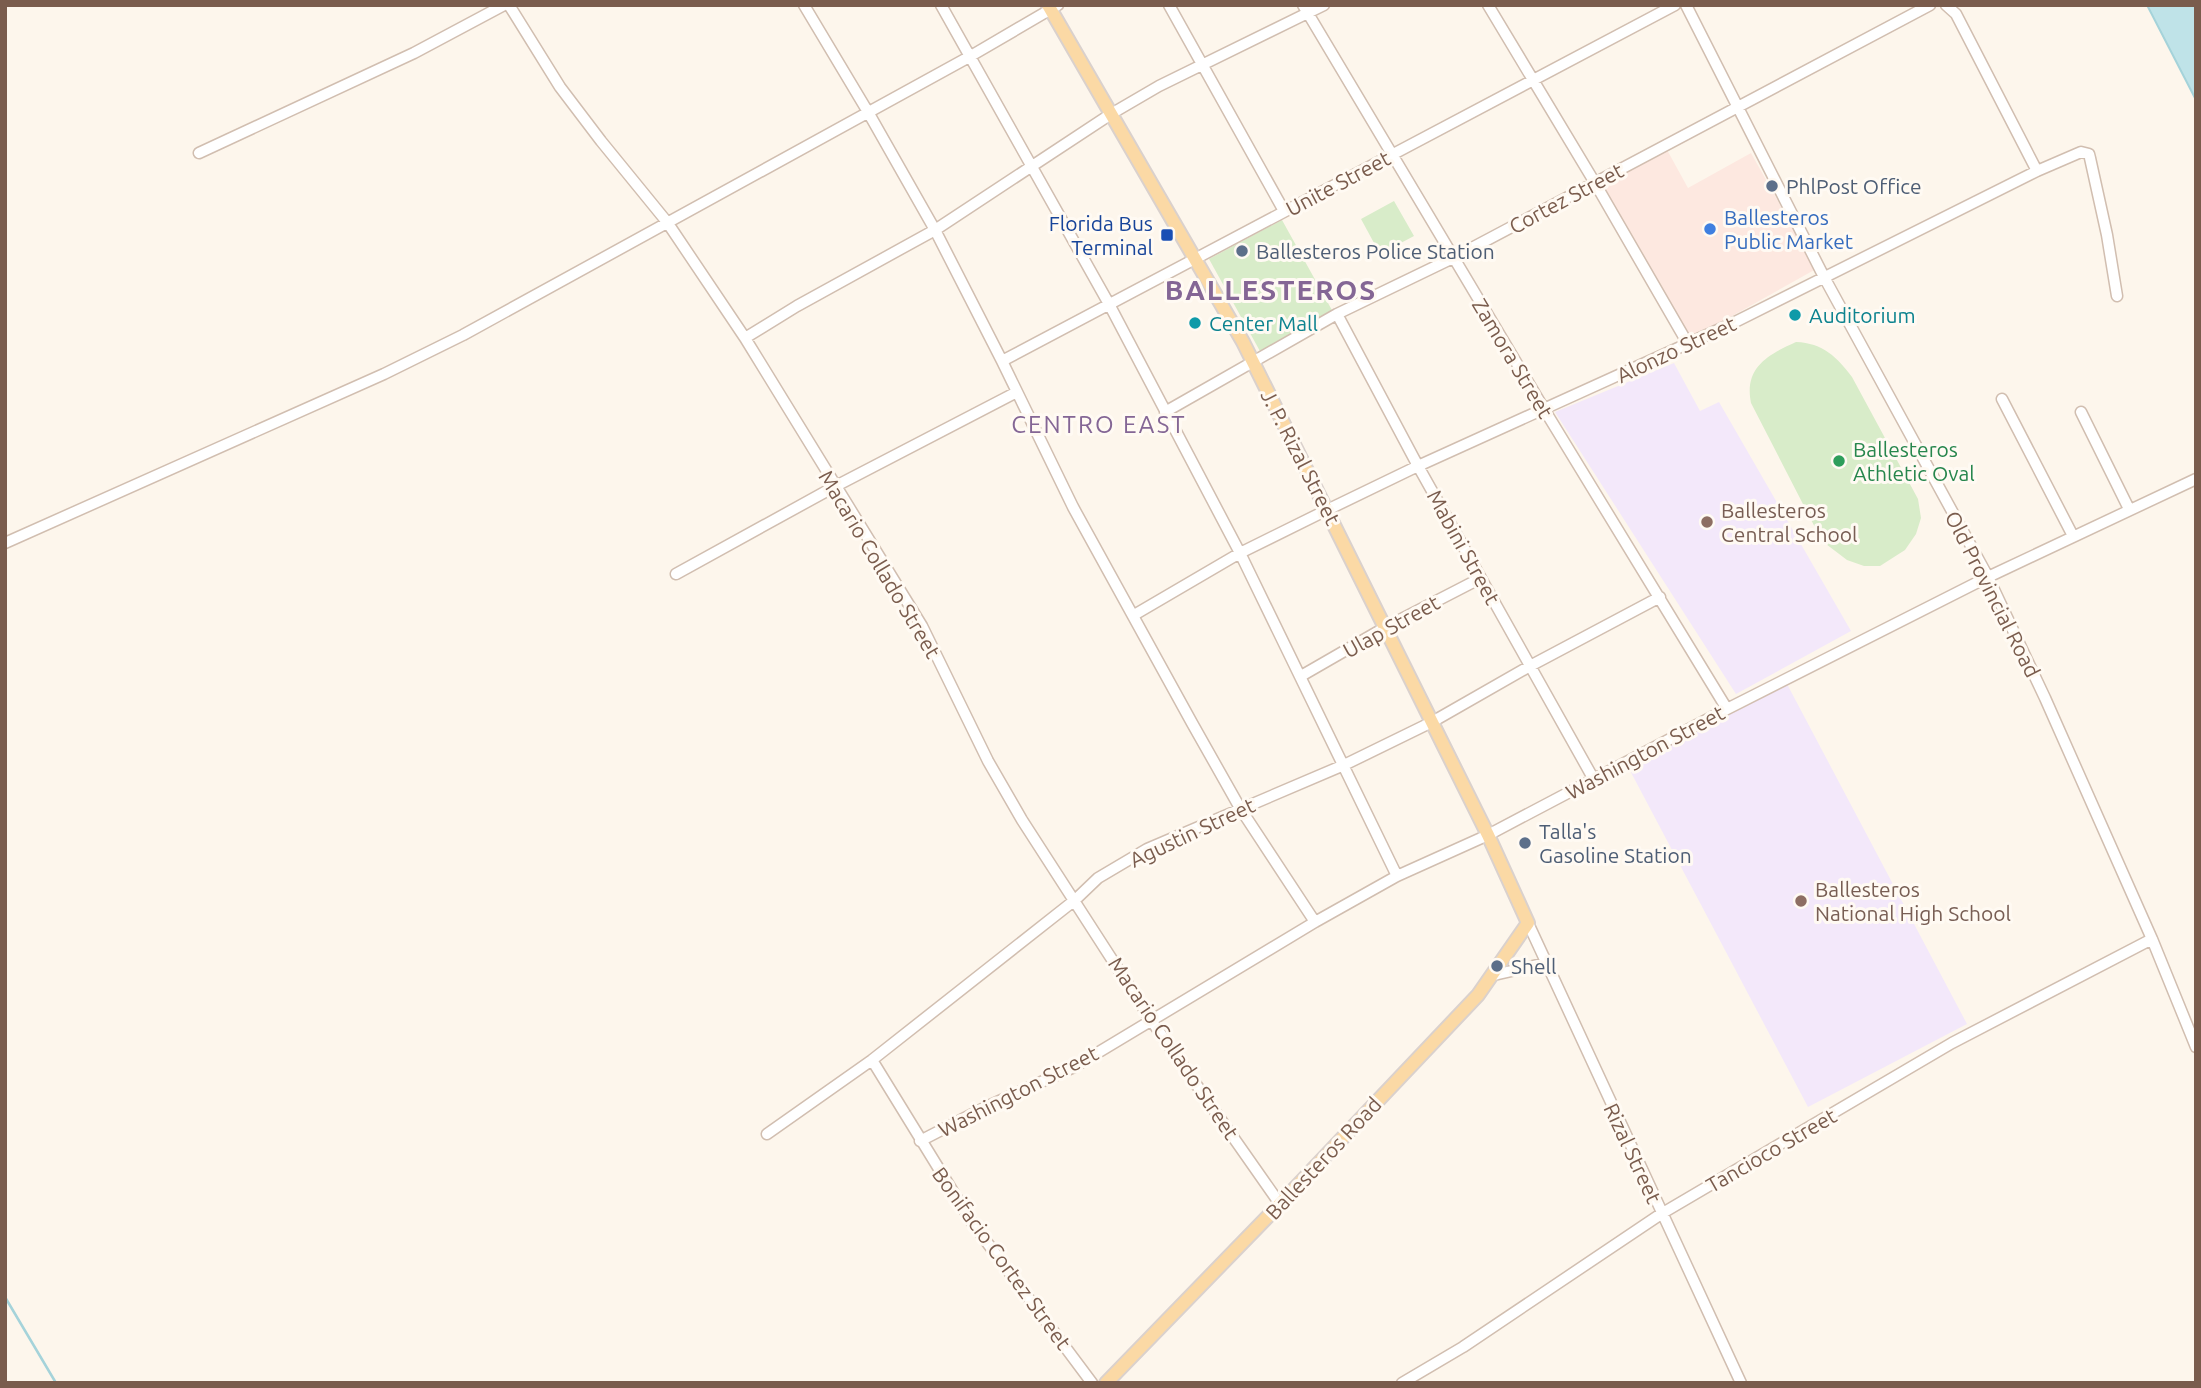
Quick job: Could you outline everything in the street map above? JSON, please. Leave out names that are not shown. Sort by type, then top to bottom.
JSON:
[{"type":"main road","name":"J. P. Rizal Street","points":[[1052,7],[1253,363],[1386,627],[1528,923]]},
{"type":"main road","name":"Ballesteros Road","points":[[1106,1383],[1478,995],[1528,923]]},
{"type":"street","points":[[199,153],[402,59],[504,5]]},
{"type":"street","name":"Macario Collado Street","points":[[509,5],[560,87],[667,222],[745,338],[834,487],[922,626],[1007,794],[1151,1020],[1280,1204]]},
{"type":"street","points":[[804,5],[935,230],[1073,507],[1240,808],[1315,922]]},
{"type":"street","points":[[941,5],[1109,304],[1240,553],[1397,876]]},
{"type":"street","points":[[1169,5],[1284,211]]},
{"type":"street","points":[[745,338],[797,306],[935,230],[1111,114],[1159,86],[1305,9],[1324,5]]},
{"type":"street","points":[[1488,5],[1688,344]]},
{"type":"street","name":"Unite Street","points":[[1002,361],[1675,5]]},
{"type":"street","name":"Old Provincial Road","points":[[1686,5],[1824,277],[1988,577],[2152,939],[2196,1047]]},
{"type":"street","name":"Cortez Street","points":[[1166,412],[1337,314],[1453,258],[1930,5]]},
{"type":"street","points":[[1946,5],[1956,14],[2037,171]]},
{"type":"street","points":[[5,543],[384,374],[463,335],[969,57],[1052,7]]},
{"type":"street","name":"Zamora Street","points":[[1305,9],[1727,709]]},
{"type":"street","name":"Alonzo Street","points":[[1134,615],[1240,553],[1327,510],[1688,344],[2037,171],[2081,152],[2088,154],[2107,235],[2117,296]]},
{"type":"street","name":"Mabini Street","points":[[1337,314],[1418,466],[1594,778]]},
{"type":"street","points":[[676,574],[834,487],[1017,392]]},
{"type":"street","points":[[2002,399],[2073,536]]},
{"type":"street","points":[[2081,412],[2129,509]]},
{"type":"street","name":"Washington Street","points":[[920,1141],[1074,1067],[1315,922],[1397,876],[1488,835],[1727,709],[1988,577],[2196,479]]},
{"type":"street","name":"Ulap Street","points":[[1301,676],[1386,627],[1481,578]]},
{"type":"street","name":"Agustin Street","points":[[767,1134],[872,1060],[1075,900],[1098,878],[1147,849],[1344,765],[1432,723],[1530,666],[1660,597]]},
{"type":"street","name":"Rizal Street","points":[[1528,923],[1741,1383]]},
{"type":"street","name":"Tancioco Street","points":[[1402,1383],[1463,1347],[1661,1214],[1952,1043],[2152,939]]},
{"type":"street","points":[[1494,975],[1546,963]]},
{"type":"street","name":"Bonifacio Cortez Street","points":[[872,1060],[971,1222],[1092,1383]]},
{"type":"shaded area","name":"Ballesteros Public Market","points":[[1666,148],[1688,188],[1751,153],[1816,269],[1689,340],[1601,184]]},
{"type":"shaded area","name":"Ballesteros Central School","points":[[1674,363],[1700,411],[1719,402],[1851,631],[1736,694],[1555,412]]},
{"type":"shaded area","name":"Ballesteros National High School","points":[[1787,684],[1967,1024],[1808,1107],[1626,763]]},
{"type":"green space","points":[[1394,201],[1414,236],[1380,254],[1361,219]]},
{"type":"green space","points":[[1282,220],[1333,312],[1261,353],[1209,259]]},
{"type":"green space","name":"Ballesteros Athletic Oval","points":[[1796,342],[1822,348],[1841,363],[1852,377],[1918,499],[1921,518],[1916,534],[1905,550],[1880,566],[1864,566],[1847,560],[1822,541],[1751,403],[1751,381],[1760,364]]},
{"type":"water","points":[[2147,5],[2196,5],[2196,100]]},
{"type":"waterway","points":[[5,1297],[56,1383]]},
{"type":"place","name":"PhlPost Office","points":[[1772,186]]},
{"type":"place","name":"Ballesteros Public Market","points":[[1710,229]]},
{"type":"place","name":"Florida Bus Terminal","points":[[1167,235]]},
{"type":"place","name":"Ballesteros Police Station","points":[[1242,251]]},
{"type":"place","name":"Auditorium","points":[[1795,315]]},
{"type":"place","name":"Center Mall","points":[[1195,323]]},
{"type":"place","name":"Ballesteros Athletic Oval","points":[[1839,461]]},
{"type":"place","name":"Ballesteros Central School","points":[[1707,522]]},
{"type":"place","name":"Talla's Gasoline Station","points":[[1525,843]]},
{"type":"place","name":"Ballesteros National High School","points":[[1801,901]]},
{"type":"place","name":"Shell","points":[[1497,966]]},
{"type":"district","name":"BALLESTEROS","points":[[1271,289]]},
{"type":"district","name":"CENTRO EAST","points":[[1099,424]]}]
